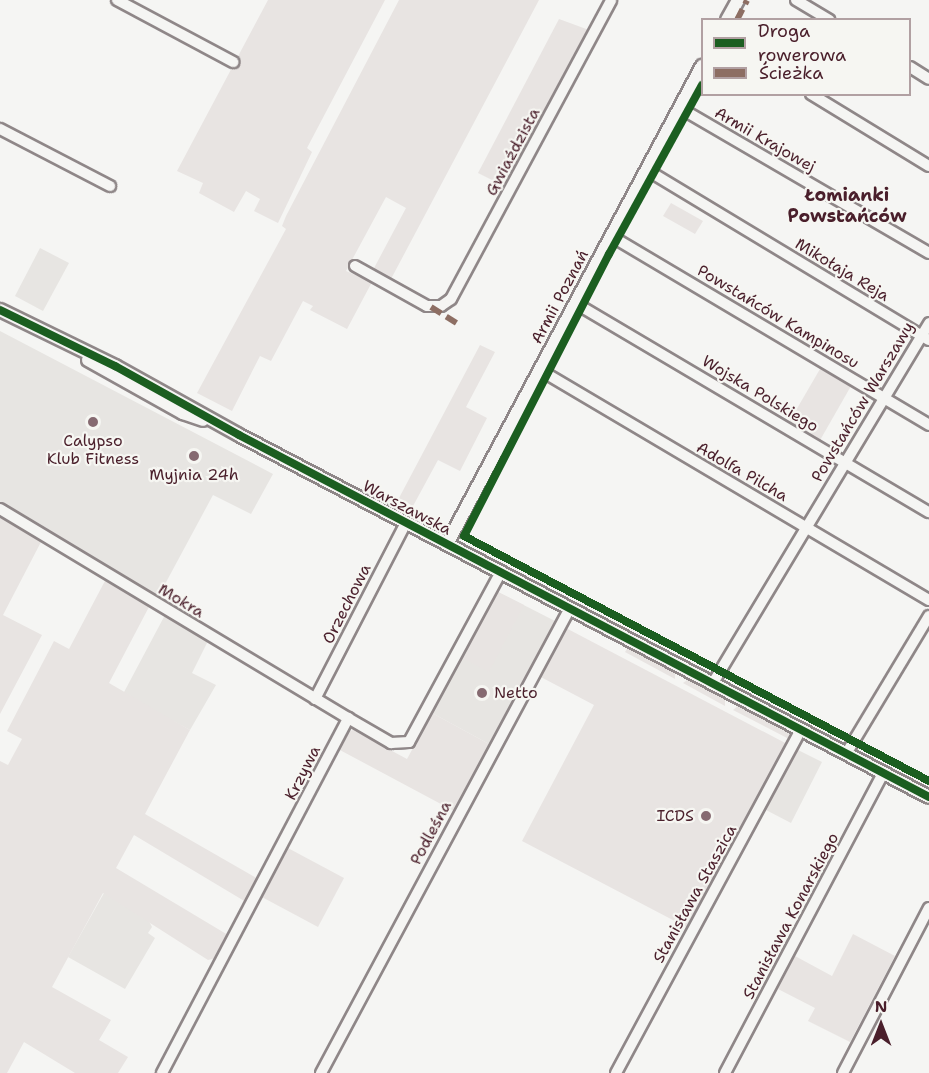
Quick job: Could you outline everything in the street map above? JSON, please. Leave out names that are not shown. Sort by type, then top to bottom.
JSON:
[{"type":"street","points":[[117,0],[233,62]]},
{"type":"street","name":"Gwiaździsta","points":[[355,266],[431,307],[451,299],[610,0]]},
{"type":"street","points":[[728,18],[738,0]]},
{"type":"street","points":[[796,0],[826,18]]},
{"type":"street","name":"Armii Poznań","points":[[447,544],[701,68]]},
{"type":"street","points":[[911,68],[929,79]]},
{"type":"street","points":[[814,96],[929,166]]},
{"type":"street","name":"Armii Krajowej","points":[[680,108],[929,253]]},
{"type":"street","points":[[0,129],[110,186]]},
{"type":"street","name":"Mikołaja Reja","points":[[647,170],[925,338]]},
{"type":"street","name":"Powstańców Kampinosu","points":[[611,236],[929,425]]},
{"type":"street","name":"Wojska Polskiego","points":[[575,303],[929,512]]},
{"type":"street","name":"Warszawska","points":[[0,310],[106,366],[183,413],[222,426],[929,797]]},
{"type":"street","name":"Powstańców Warszawy","points":[[713,683],[844,462],[925,338],[929,323]]},
{"type":"street","name":"Adolfa Pilcha","points":[[540,370],[929,600]]},
{"type":"street","name":"Mokra","points":[[0,509],[348,718]]},
{"type":"street","name":"Orzechowa","points":[[315,699],[406,523]]},
{"type":"street","points":[[348,718],[391,743],[408,742],[501,572]]},
{"type":"street","name":"Podleśna","points":[[321,1073],[570,608]]},
{"type":"street","points":[[846,754],[929,616]]},
{"type":"street","name":"Krzywa","points":[[162,1073],[348,718]]},
{"type":"street","name":"Stanisława Staszica","points":[[616,1073],[801,730]]},
{"type":"street","name":"Stanisława Konarskiego","points":[[725,1073],[883,773]]},
{"type":"street","points":[[843,1073],[929,908]]},
{"type":"shaded area","points":[[268,0],[385,0],[307,148],[312,152],[278,223],[254,211],[260,199],[246,191],[234,212],[199,193],[203,183],[177,171]]},
{"type":"shaded area","points":[[399,0],[539,0],[391,279],[373,270],[406,208],[386,197],[346,271],[372,282],[347,329],[310,310],[313,306],[303,301],[271,361],[260,356],[232,411],[197,393],[286,229],[282,226],[286,216]]},
{"type":"shaded area","points":[[559,19],[589,30],[506,187],[478,173]]},
{"type":"shaded area","points":[[671,203],[703,221],[695,234],[663,216]]},
{"type":"shaded area","points":[[40,248],[69,263],[43,311],[15,296]]},
{"type":"shaded area","points":[[0,331],[273,474],[251,514],[213,495],[157,599],[0,504]]},
{"type":"shaded area","points":[[480,345],[495,352],[466,407],[487,418],[460,471],[438,460],[413,506],[399,498]]},
{"type":"shaded area","points":[[820,369],[851,386],[819,442],[788,424]]},
{"type":"shaded area","points":[[0,516],[42,540],[3,615],[42,635],[0,714]]},
{"type":"shaded area","points":[[106,579],[150,605],[109,683],[190,730],[145,814],[258,879],[246,902],[134,835],[116,868],[228,935],[216,958],[208,960],[103,893],[52,987],[111,1020],[99,1040],[128,1057],[118,1073],[75,1073],[24,1042],[7,1073],[0,1073],[0,761],[8,765],[22,739],[7,731],[54,641],[69,649]]},
{"type":"shaded area","points":[[498,592],[555,621],[489,744],[432,713]]},
{"type":"shaded area","points":[[498,592],[524,605],[489,672],[462,658]]},
{"type":"shaded area","points":[[165,615],[208,641],[192,673],[216,685],[190,730],[123,694]]},
{"type":"shaded area","points":[[564,627],[789,745],[690,929],[522,841],[594,705],[537,675]]},
{"type":"shaded area","points":[[629,646],[675,670],[675,679],[625,652]]},
{"type":"shaded area","points":[[690,678],[725,696],[725,706],[683,683]]},
{"type":"shaded area","points":[[740,704],[787,729],[791,740],[733,710]]},
{"type":"shaded area","points":[[432,713],[489,744],[454,811],[338,749],[346,733],[353,730],[407,759]]},
{"type":"shaded area","points":[[798,750],[822,762],[791,823],[766,810]]},
{"type":"shaded area","points":[[286,847],[344,878],[318,927],[260,896]]},
{"type":"shaded area","points":[[104,893],[148,919],[152,927],[148,933],[155,938],[125,989],[68,957]]},
{"type":"shaded area","points":[[853,934],[895,956],[850,1042],[808,1021],[815,1008],[778,989],[795,956],[832,976]]},
{"type":"marked path","points":[[738,18],[747,0]]},
{"type":"marked path","points":[[431,307],[457,323]]},
{"type":"cycle path","points":[[701,87],[609,254],[464,536],[929,781]]},
{"type":"cycle path","points":[[0,310],[115,366],[239,435],[929,797]]},
{"type":"place","name":"Calypso Klub Fitness","points":[[93,422]]},
{"type":"place","name":"Myjnia 24h","points":[[194,456]]},
{"type":"place","name":"Netto","points":[[482,693]]},
{"type":"place","name":"ICDS","points":[[706,816]]},
{"type":"district","name":"Łomianki Powstańców","points":[[847,206]]}]
